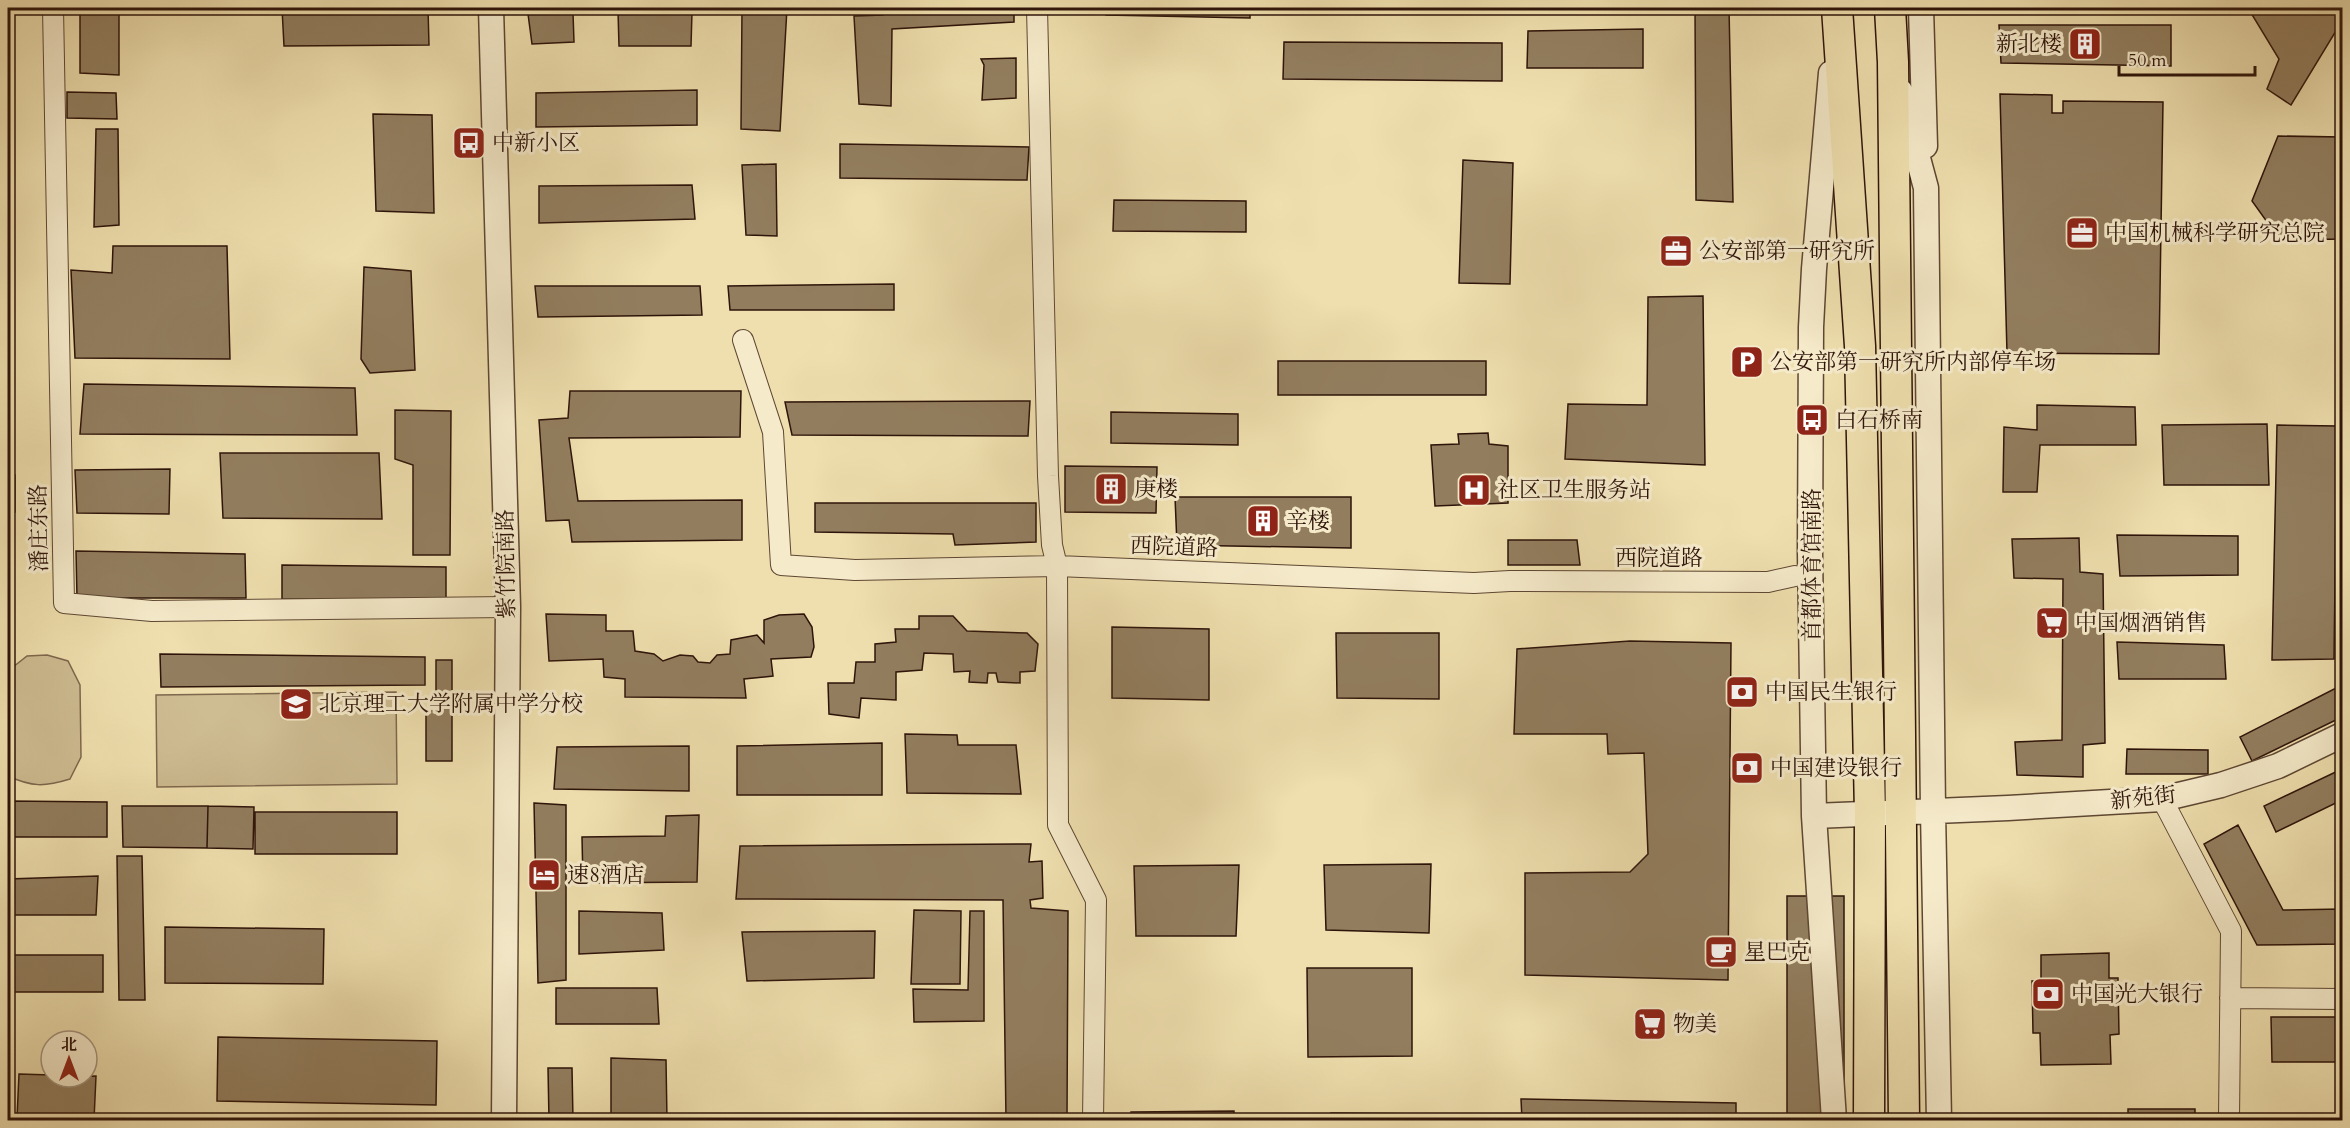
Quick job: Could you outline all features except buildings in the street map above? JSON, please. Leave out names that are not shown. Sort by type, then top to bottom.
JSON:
[{"type":"main road","points":[[1890,8],[1893,62],[1904,1120]]},
{"type":"main road","name":"首都体育馆南路","points":[[1837,9],[1860,346],[1870,813],[1869,1120]]},
{"type":"street","name":"潘庄东路","points":[[53,8],[64,603],[152,611],[508,607]]},
{"type":"street","name":"紫竹院南路","points":[[491,8],[508,607],[504,1120]]},
{"type":"street","points":[[1037,8],[1048,476],[1052,544],[1057,566],[1058,825],[1096,900],[1093,1120]]},
{"type":"street","points":[[1921,8],[1926,188],[1939,1120]]},
{"type":"street","name":"首都体育馆南路","points":[[1834,1120],[1814,816],[1810,553],[1811,327],[1837,9]]},
{"type":"street","points":[[1893,62],[1926,188]]},
{"type":"street","name":"西院道路","points":[[743,340],[772,432],[781,565],[855,570],[1057,566],[1474,583],[1510,581],[1768,582],[1795,576]]},
{"type":"street","name":"新苑街","points":[[1814,816],[2162,799],[2222,785],[2278,766],[2343,735]]},
{"type":"street","points":[[2162,799],[2231,931],[2229,1120]]},
{"type":"street","points":[[2230,998],[2343,999]]},
{"type":"shaded area","points":[[47,655],[68,661],[80,685],[81,757],[70,779],[38,785],[8,776],[8,671],[27,656]]},
{"type":"shaded area","points":[[396,692],[397,784],[157,787],[156,695]]},
{"type":"place","name":"新北楼","points":[[2085,44]]},
{"type":"place","name":"中新小区","points":[[469,143]]},
{"type":"place","name":"中国机械科学研究总院","points":[[2082,233]]},
{"type":"place","name":"公安部第一研究所","points":[[1676,251]]},
{"type":"place","name":"公安部第一研究所内部停车场","points":[[1747,362]]},
{"type":"place","name":"白石桥南","points":[[1812,420]]},
{"type":"place","name":"庚楼","points":[[1111,489]]},
{"type":"place","name":"社区卫生服务站","points":[[1474,490]]},
{"type":"place","name":"辛楼","points":[[1263,521]]},
{"type":"place","name":"中国烟酒销售","points":[[2052,623]]},
{"type":"place","name":"中国民生银行","points":[[1742,692]]},
{"type":"place","name":"北京理工大学附属中学分校","points":[[296,704]]},
{"type":"place","name":"中国建设银行","points":[[1747,768]]},
{"type":"place","name":"速8酒店","points":[[544,875]]},
{"type":"place","name":"星巴克","points":[[1721,952]]},
{"type":"place","name":"中国光大银行","points":[[2048,994]]},
{"type":"place","name":"物美","points":[[1650,1024]]}]
